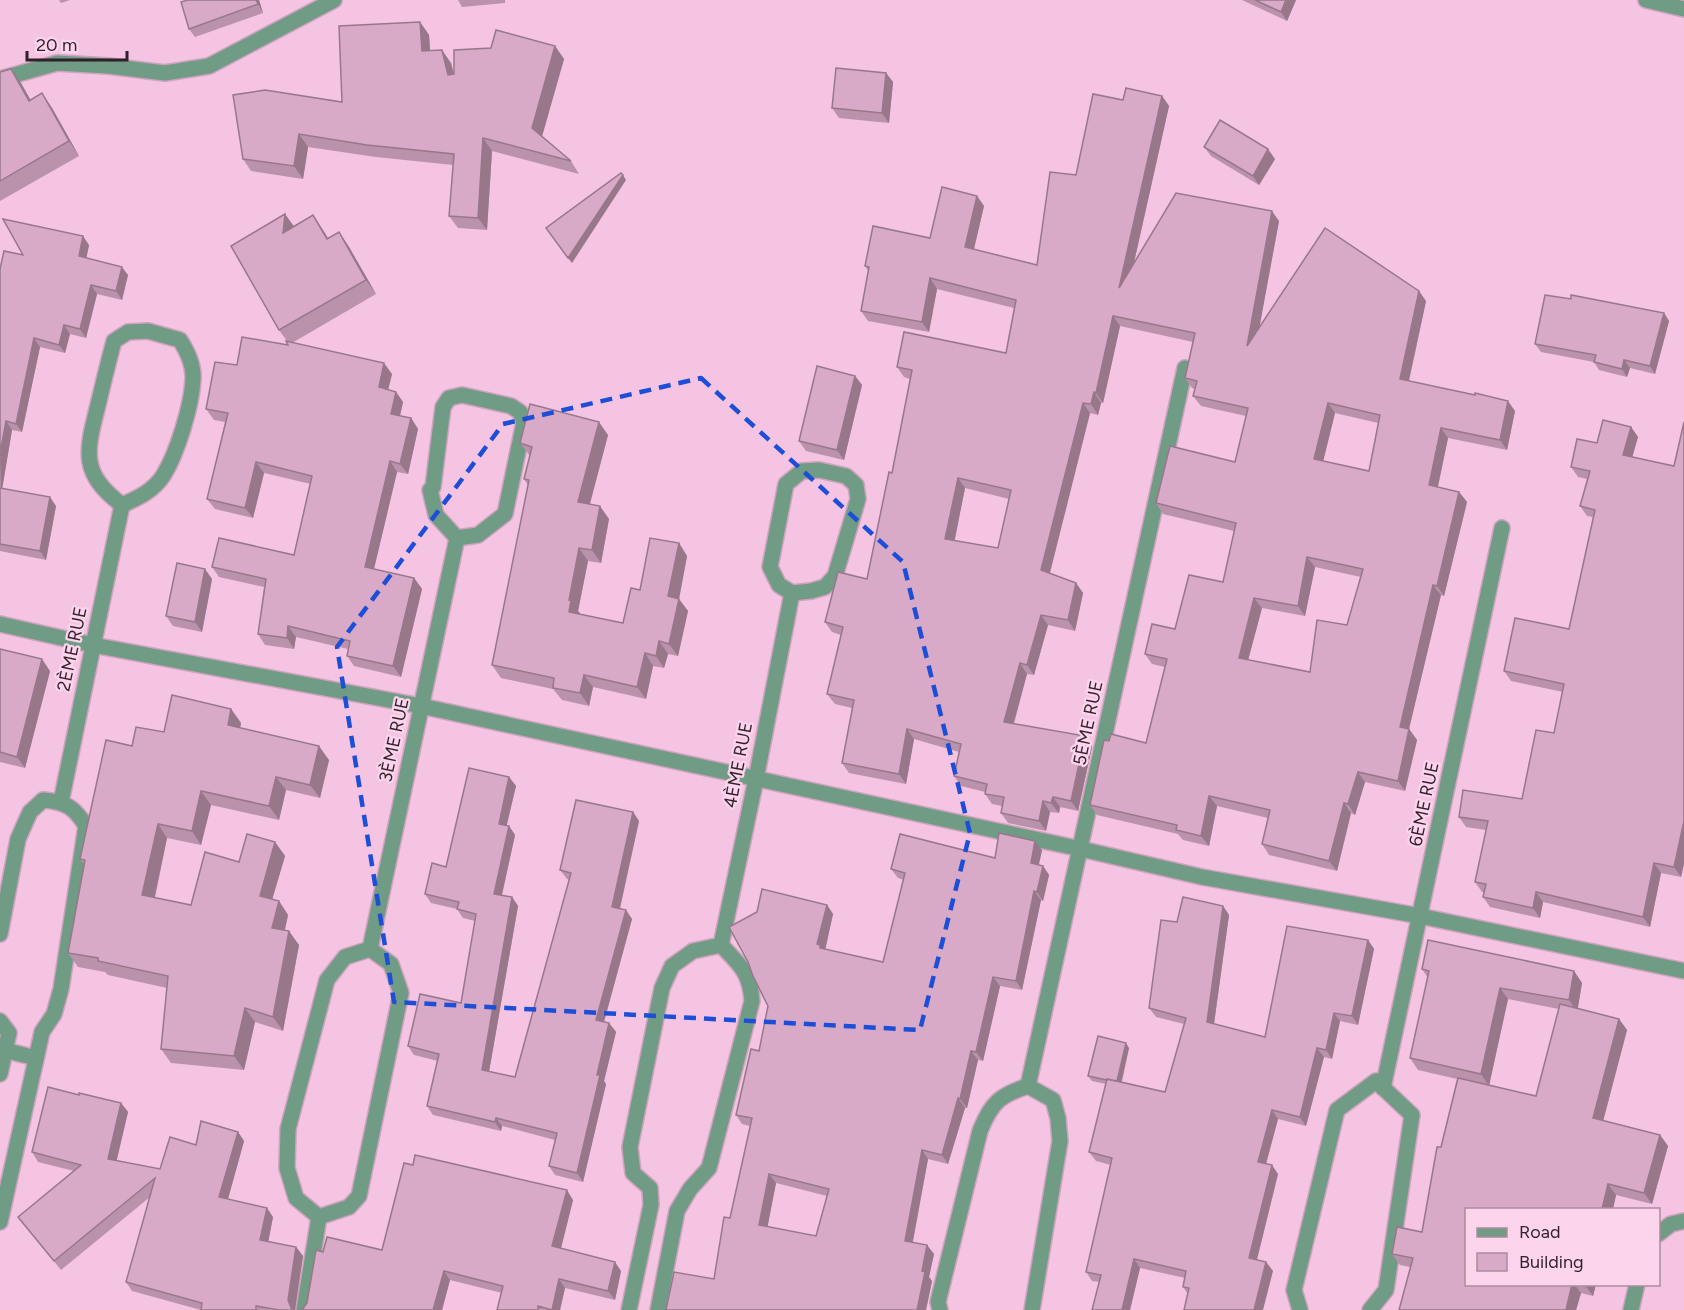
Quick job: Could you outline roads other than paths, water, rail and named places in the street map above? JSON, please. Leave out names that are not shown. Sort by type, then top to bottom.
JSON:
[{"type":"street","points":[[0,79],[57,63],[165,73],[209,66],[334,0]]},
{"type":"street","points":[[1646,0],[1684,9]]},
{"type":"street","points":[[148,331],[180,340],[189,355],[193,377],[182,432],[163,476],[144,495],[122,505],[105,491],[91,467],[87,445],[114,341],[128,332],[148,331]]},
{"type":"street","name":"5ÈME RUE","points":[[1029,1086],[1185,368]]},
{"type":"street","points":[[462,395],[511,406],[520,412],[524,422],[505,514],[478,535],[457,538],[436,515],[430,490],[433,487],[444,407],[449,398],[462,395]]},
{"type":"street","points":[[819,470],[846,476],[856,485],[858,499],[835,576],[825,586],[811,591],[792,592],[779,585],[770,567],[786,484],[802,471],[819,470]]},
{"type":"street","name":"2ÈME RUE","points":[[61,802],[122,505]]},
{"type":"street","name":"6ÈME RUE","points":[[1383,1088],[1502,528]]},
{"type":"street","name":"3ÈME RUE","points":[[370,949],[457,538]]},
{"type":"street","name":"4ÈME RUE","points":[[720,945],[756,779],[792,592]]},
{"type":"street","points":[[0,624],[93,645],[421,706],[1202,877],[1420,916],[1684,970]]},
{"type":"street","points":[[0,934],[18,839],[30,812],[44,800],[61,802],[77,812],[86,826],[61,989],[54,1014],[42,1032],[13,1172],[0,1222]]},
{"type":"street","points":[[629,1310],[651,1205],[650,1188],[633,1173],[630,1147],[662,988],[672,966],[693,951],[720,945],[745,970],[751,984],[752,1000],[710,1168],[690,1189],[677,1210],[658,1310]]},
{"type":"street","points":[[370,949],[391,964],[402,993],[359,1196],[349,1207],[319,1217],[296,1198],[287,1168],[288,1129],[327,980],[345,957],[370,949]]},
{"type":"street","points":[[0,1021],[9,1033],[0,1074]]},
{"type":"street","points":[[4,1050],[36,1058]]},
{"type":"street","points":[[1300,1310],[1294,1290],[1337,1110],[1376,1081],[1412,1115],[1386,1290],[1370,1310]]},
{"type":"street","points":[[940,1310],[938,1302],[980,1131],[988,1110],[1006,1093],[1029,1086],[1053,1100],[1058,1118],[1060,1142],[1032,1310]]},
{"type":"street","points":[[651,1205],[677,1210]]},
{"type":"street","points":[[304,1310],[319,1217]]},
{"type":"street","points":[[1660,1233],[1671,1224],[1684,1221]]},
{"type":"street","points":[[1631,1310],[1637,1286]]}]
